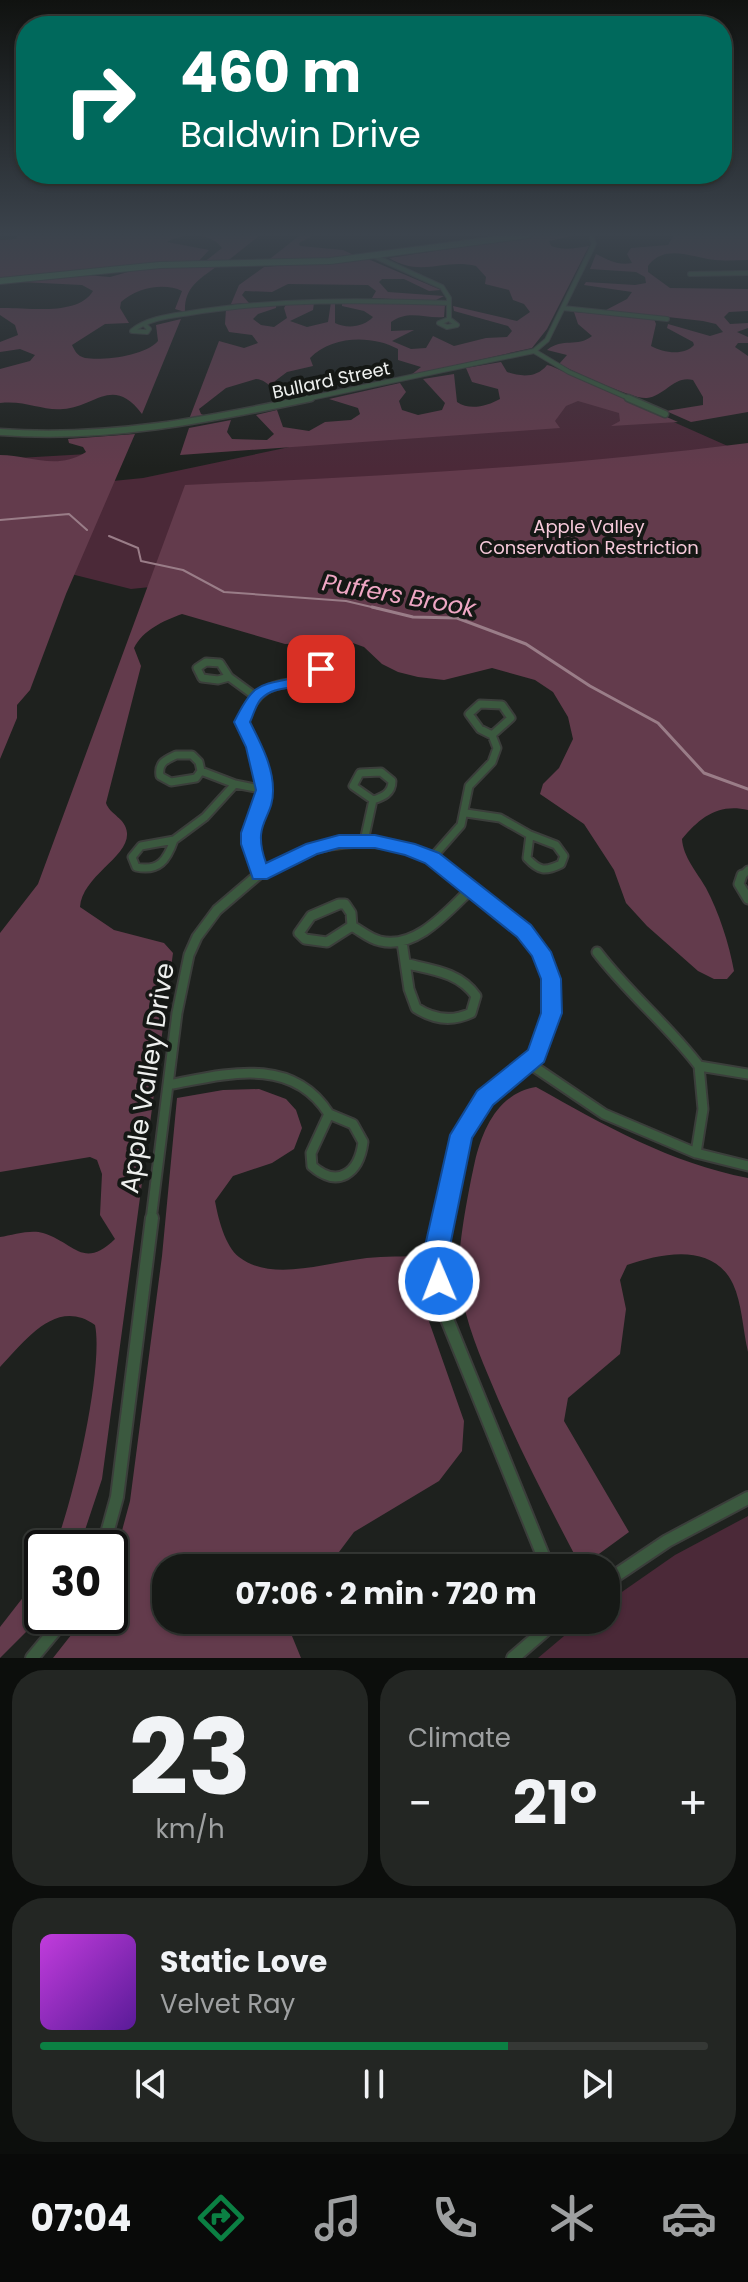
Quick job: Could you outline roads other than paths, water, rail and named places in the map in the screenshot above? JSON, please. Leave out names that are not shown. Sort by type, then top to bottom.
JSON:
[{"type":"street","points":[[144,324],[194,312]]},
{"type":"street","points":[[449,312],[449,319]]},
{"type":"street","points":[[561,312],[547,340],[534,351],[569,372],[665,414]]},
{"type":"street","points":[[604,312],[667,319]]},
{"type":"street","name":"Bullard Street","points":[[0,432],[56,436],[187,424],[534,351]]},
{"type":"street","points":[[260,874],[250,844],[250,833],[265,790],[254,747],[242,722],[255,696],[280,684],[306,681],[321,669],[342,673],[348,681],[344,689],[332,695],[319,693],[306,681]]},
{"type":"street","points":[[229,677],[255,696]]},
{"type":"street","points":[[432,858],[457,830],[466,813],[469,786],[494,759],[497,748],[492,735],[471,721],[469,714],[480,704],[502,705],[511,714],[504,726],[492,735]]},
{"type":"street","points":[[176,755],[192,755],[199,762],[201,771],[196,778],[171,782],[160,776],[159,768],[164,760],[176,755]]},
{"type":"street","points":[[201,771],[235,784],[265,790]]},
{"type":"street","points":[[381,772],[392,781],[392,787],[385,796],[373,800],[353,786],[354,779],[360,773],[381,772]]},
{"type":"street","points":[[174,840],[167,861],[158,868],[136,867],[132,857],[141,846],[174,840],[205,817],[235,784]]},
{"type":"street","points":[[364,841],[373,800]]},
{"type":"street","points":[[466,813],[482,812],[510,819],[530,835],[556,845],[564,856],[561,864],[548,871],[533,865],[527,858],[530,835]]},
{"type":"street","name":"Apple Valley Drive","points":[[108,1530],[117,1497],[177,1013],[195,941],[212,915],[260,874],[312,848],[364,841],[409,849],[432,858],[529,936],[548,970],[553,987],[551,1013],[543,1043],[530,1064],[485,1098],[461,1135],[437,1246],[437,1264],[447,1319],[542,1554]]},
{"type":"street","points":[[748,870],[742,874],[739,884],[748,899]]},
{"type":"street","points":[[352,926],[378,941],[402,942],[471,889]]},
{"type":"street","points":[[335,902],[349,908],[352,926],[327,942],[305,939],[299,933],[301,925],[335,902]]},
{"type":"street","points":[[402,942],[408,964],[408,995],[421,1012],[446,1018],[462,1018],[471,1013],[476,996],[467,983],[450,974],[408,964]]},
{"type":"street","points":[[597,952],[620,982],[677,1037],[699,1066],[703,1109],[696,1153]]},
{"type":"street","points":[[530,1064],[604,1114],[696,1153],[748,1166]]},
{"type":"street","points":[[699,1066],[748,1074]]},
{"type":"street","points":[[168,1085],[258,1073],[272,1074],[307,1088],[322,1101],[329,1114],[353,1124],[363,1142],[359,1163],[349,1175],[338,1179],[316,1171],[311,1160],[314,1145],[329,1114]]},
{"type":"street","points":[[620,1573],[667,1541],[748,1498]]},
{"type":"street","points":[[32,1658],[52,1634]]},
{"type":"street","points":[[513,1658],[541,1634]]},
{"type":"waterway","points":[[0,520],[69,514],[87,530]]},
{"type":"waterway","name":"Puffers Brook","points":[[109,536],[138,548],[141,561],[183,570],[224,592],[346,601],[380,609]]},
{"type":"waterway","name":"Puffers Brook","points":[[372,607],[413,617],[457,618],[526,644],[590,686],[658,723],[704,773],[748,789]]},
{"type":"park label","name":"Apple Valley Conservation Restriction","points":[[589,536]]}]
